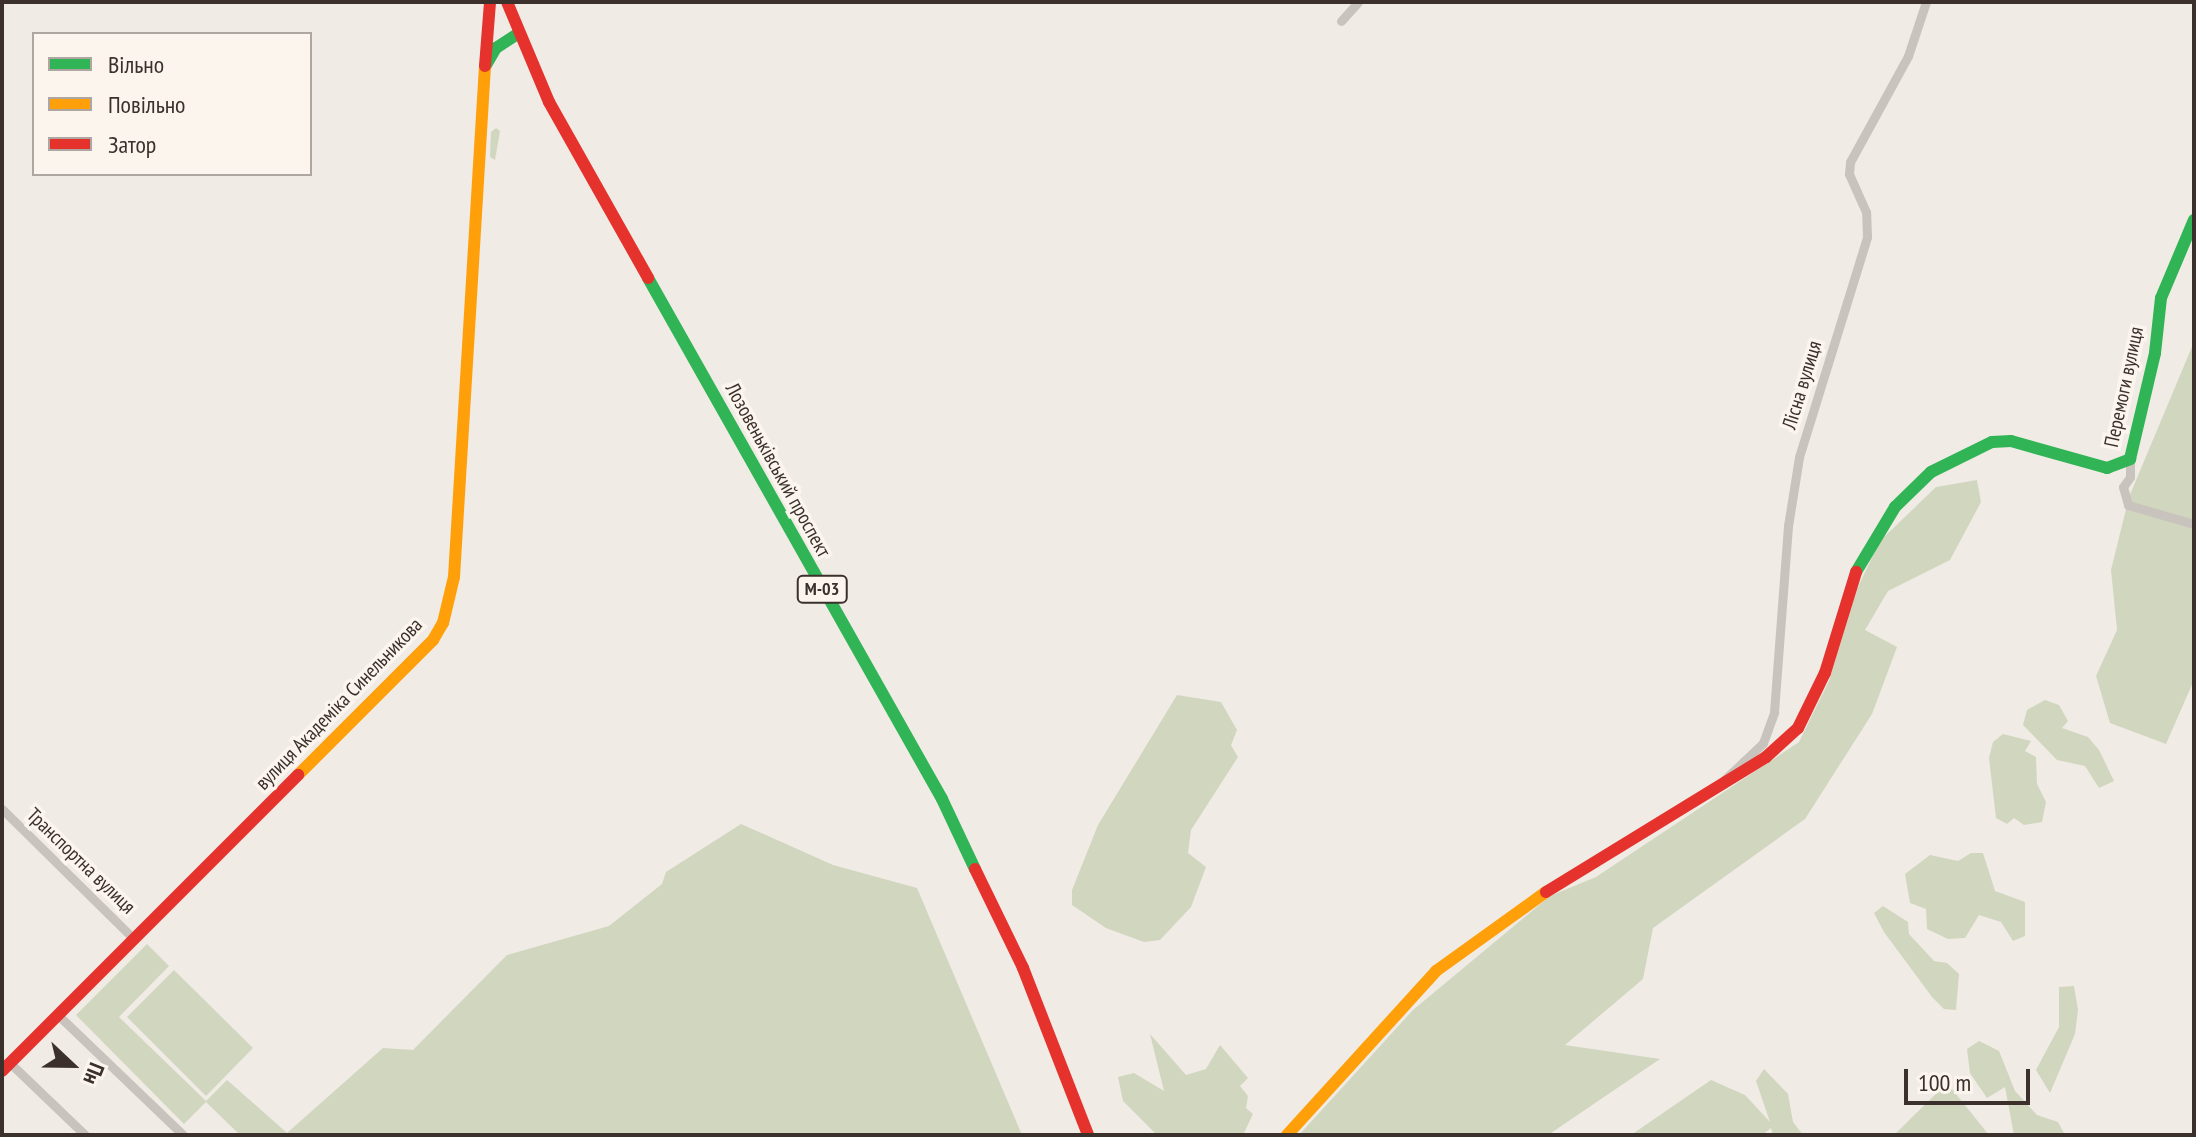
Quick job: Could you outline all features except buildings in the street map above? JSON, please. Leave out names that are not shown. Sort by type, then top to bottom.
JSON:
[{"type":"main road","name":"вулиця Академіка Синельникова","points":[[6,1067],[433,640],[443,623],[454,577],[490,2]]},
{"type":"main road","name":"Лозовеньківський проспект","points":[[507,2],[549,102],[942,799],[1023,968],[1088,1135]]},
{"type":"main road","points":[[485,66],[496,48],[519,33]]},
{"type":"main road","points":[[485,66],[503,53],[528,57]]},
{"type":"main road","name":"Перемоги вулиця","points":[[1287,1135],[1436,971],[1508,915],[1766,757],[1798,728],[1825,673],[1844,601],[1873,541],[1895,507],[1931,472],[1992,442],[2011,441],[2107,468],[2130,459],[2164,284],[2194,220]]},
{"type":"street","points":[[1341,21],[1358,2]]},
{"type":"street","name":"Лісна вулиця","points":[[1721,783],[1763,743],[1774,712],[1788,526],[1799,457],[1867,237],[1866,212],[1849,174],[1850,162],[1908,56],[1926,2]]},
{"type":"street","points":[[2130,459],[2123,497],[2128,505],[2194,524]]},
{"type":"street","name":"Транспортна вулиця","points":[[2,809],[134,939]]},
{"type":"street","points":[[58,1015],[178,1133]]},
{"type":"street","points":[[6,1067],[85,1135]]},
{"type":"green space","points":[[496,128],[500,131],[495,160],[490,157],[491,132]]},
{"type":"green space","points":[[2194,342],[2194,680],[2166,744],[2110,723],[2096,676],[2117,630],[2111,570],[2129,497]]},
{"type":"green space","points":[[1977,480],[1981,502],[1950,560],[1888,591],[1865,630],[1897,647],[1872,714],[1805,819],[1653,928],[1643,979],[1565,1045],[1660,1059],[1548,1135],[1299,1135],[1413,1010],[1550,896],[1596,877],[1799,742],[1829,681],[1857,589],[1880,541],[1936,487]]},
{"type":"green space","points":[[1177,695],[1221,702],[1237,730],[1231,745],[1238,757],[1191,830],[1188,853],[1206,867],[1191,907],[1160,940],[1144,942],[1106,928],[1072,905],[1072,890],[1098,825]]},
{"type":"green space","points":[[2045,700],[2059,705],[2068,721],[2062,728],[2088,737],[2099,750],[2114,781],[2099,788],[2085,766],[2057,760],[2023,725],[2027,710]]},
{"type":"green space","points":[[2003,734],[2031,741],[2025,751],[2036,757],[2037,784],[2046,802],[2042,822],[2024,825],[2014,818],[2007,824],[1996,818],[1989,758],[1993,742]]},
{"type":"green space","points":[[741,824],[833,865],[917,888],[1022,1135],[240,1135],[206,1102],[184,1124],[76,1015],[147,944],[169,966],[119,1017],[206,1101],[227,1080],[287,1133],[383,1048],[413,1050],[507,955],[609,926],[662,884],[666,872]]},
{"type":"green space","points":[[1971,853],[1983,853],[1995,891],[2025,902],[2025,936],[2013,941],[2001,922],[1979,915],[1965,938],[1948,939],[1927,929],[1926,909],[1910,903],[1905,874],[1930,855],[1958,861]]},
{"type":"green space","points":[[1883,906],[1908,922],[1909,934],[1934,961],[1947,963],[1959,974],[1956,1010],[1944,1009],[1932,997],[1884,932],[1874,913]]},
{"type":"green space","points":[[174,970],[253,1048],[206,1096],[127,1017]]},
{"type":"green space","points":[[2074,986],[2078,1010],[2075,1034],[2050,1093],[2036,1070],[2059,1027],[2059,987]]},
{"type":"green space","points":[[1150,1034],[1186,1075],[1206,1069],[1220,1045],[1248,1078],[1240,1086],[1248,1096],[1246,1108],[1253,1114],[1243,1135],[1157,1135],[1123,1101],[1118,1077],[1134,1073],[1164,1091]]},
{"type":"green space","points":[[1979,1041],[1999,1051],[2015,1091],[2037,1115],[2058,1122],[2065,1135],[2014,1135],[2005,1087],[1987,1098],[1970,1073],[1967,1049]]},
{"type":"green space","points":[[1764,1069],[1788,1094],[1793,1122],[1803,1135],[1773,1135],[1771,1128],[1762,1135],[1631,1135],[1711,1080],[1745,1095],[1770,1122],[1756,1081]]},
{"type":"green space","points":[[1947,1083],[1989,1135],[1894,1135]]},
{"type":"traffic: fast","points":[[486,65],[496,48],[519,33]]},
{"type":"traffic: fast","points":[[1856,572],[1895,507],[1931,472],[1992,442],[2011,441],[2107,468],[2130,459],[2155,353],[2161,298],[2194,220]]},
{"type":"traffic: fast","points":[[648,278],[942,799],[975,869]]},
{"type":"traffic: slow","points":[[298,775],[433,640],[443,623],[454,577],[485,66]]},
{"type":"traffic: slow","points":[[1287,1135],[1436,971],[1546,892]]},
{"type":"traffic: jam","points":[[485,66],[490,2]]},
{"type":"traffic: jam","points":[[507,2],[549,102],[648,278]]},
{"type":"traffic: jam","points":[[1546,892],[1766,757],[1798,728],[1825,673],[1856,572]]},
{"type":"traffic: jam","points":[[2,1071],[298,775]]},
{"type":"traffic: jam","points":[[975,869],[1023,968],[1088,1135]]}]
